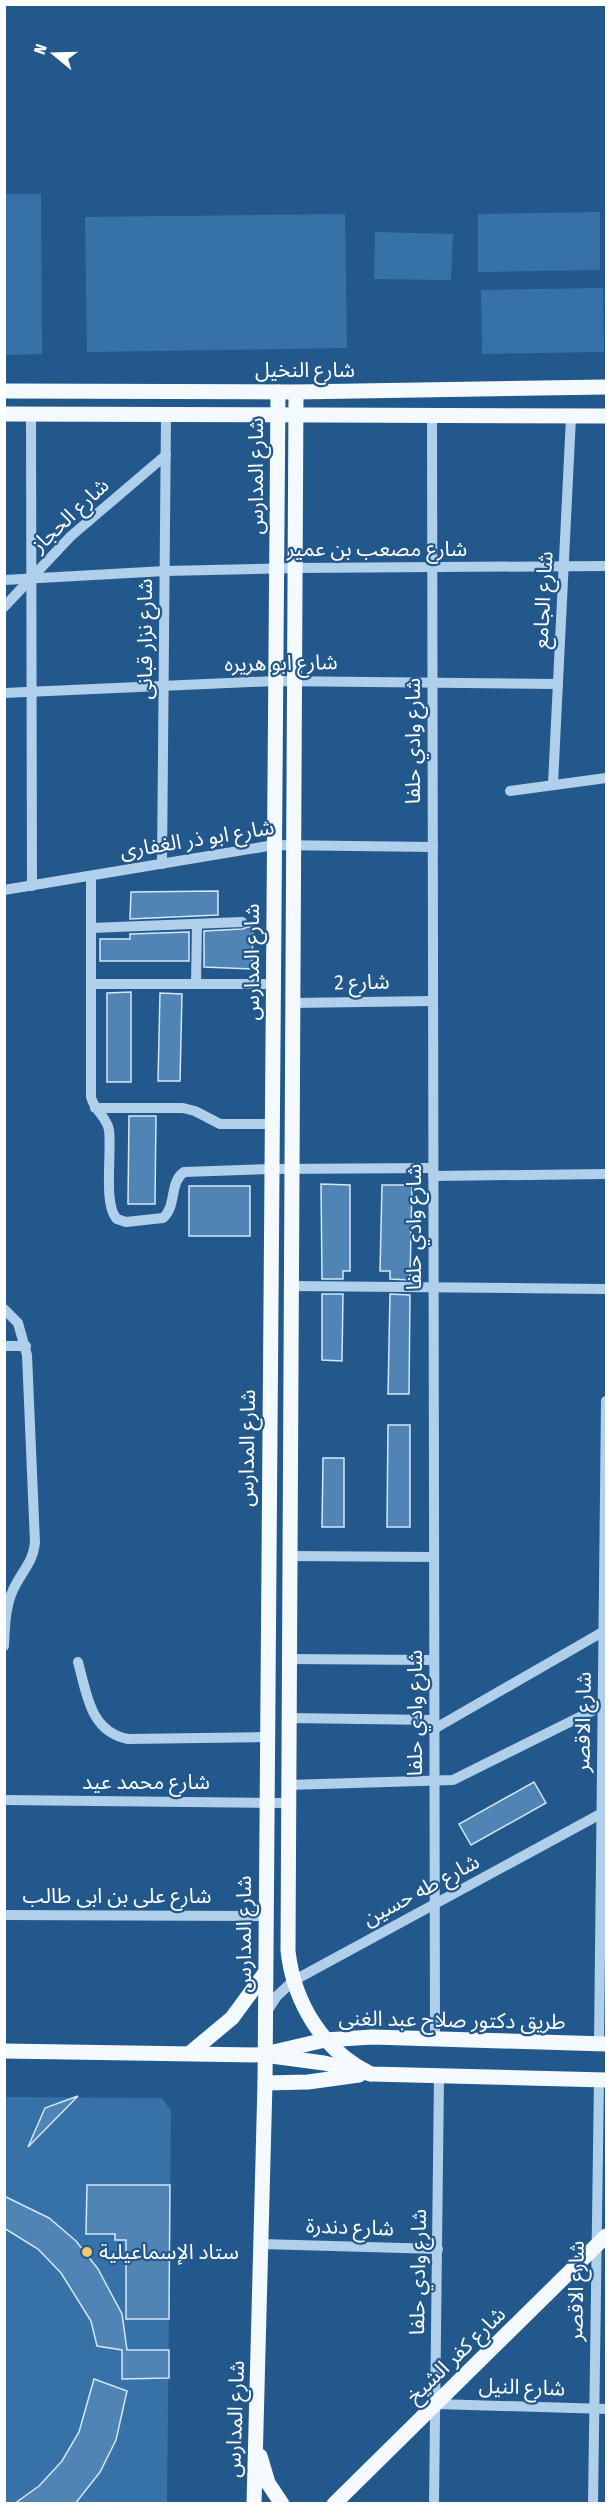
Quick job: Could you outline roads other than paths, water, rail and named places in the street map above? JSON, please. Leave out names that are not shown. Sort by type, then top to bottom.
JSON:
[{"type":"main road","name":"شارع النخيل","points":[[4,391],[296,392],[606,387]]},
{"type":"main road","name":"شارع المدارس","points":[[254,2504],[265,2083],[265,1802],[278,392]]},
{"type":"main road","name":"شارع المدارس","points":[[296,392],[287,1785],[288,1951],[293,1981],[325,2040],[346,2061],[370,2074]]},
{"type":"main road","points":[[4,414],[606,416]]},
{"type":"main road","points":[[190,2053],[232,2018],[265,1973]]},
{"type":"main road","name":"طريق دكتور صلاح عبد الغنى","points":[[264,2055],[325,2040],[372,2037],[603,2044]]},
{"type":"main road","name":"طريق دكتور صلاح عبد الغنى","points":[[4,2051],[264,2055],[324,2063],[370,2074],[603,2079]]},
{"type":"main road","points":[[265,2083],[308,2082],[370,2074]]},
{"type":"main road","name":"شارع كفر الشيخ","points":[[334,2504],[603,2243]]},
{"type":"main road","points":[[255,2435],[268,2483],[282,2504]]},
{"type":"street","points":[[31,414],[32,886]]},
{"type":"street","name":"شارع نزار قبانى","points":[[162,864],[166,415]]},
{"type":"street","name":"شارع وادي حلفا","points":[[432,415],[435,2039]]},
{"type":"street","name":"شارع الجامع","points":[[553,784],[571,417]]},
{"type":"street","name":"شارع الحجاز","points":[[4,607],[71,536],[166,455]]},
{"type":"street","name":"شارع مصعب بن عمير","points":[[4,580],[165,571],[606,566]]},
{"type":"street","name":"شارع ابو هريره","points":[[4,693],[275,681],[558,684]]},
{"type":"street","points":[[510,791],[606,778]]},
{"type":"street","name":"شارع ابو ذر الغفارى","points":[[4,890],[273,845],[433,847]]},
{"type":"street","points":[[91,876],[91,1093],[95,1108],[109,1127],[111,1207],[114,1216],[121,1222],[163,1218],[170,1210],[177,1178],[184,1172],[291,1168],[606,1174]]},
{"type":"street","points":[[91,928],[242,922]]},
{"type":"street","points":[[196,984],[197,924]]},
{"type":"street","points":[[91,984],[272,984]]},
{"type":"street","name":"شارع 2","points":[[292,1003],[433,1001]]},
{"type":"street","points":[[95,1108],[183,1108],[195,1111],[215,1123],[271,1124]]},
{"type":"street","points":[[291,1286],[606,1289]]},
{"type":"street","points":[[4,1309],[18,1323],[26,1346],[34,1543],[30,1563],[18,1580],[8,1604],[4,1646]]},
{"type":"street","points":[[4,1346],[26,1346]]},
{"type":"street","name":"شارع الاقصر","points":[[603,2044],[606,1401]]},
{"type":"street","points":[[289,1556],[434,1557]]},
{"type":"street","points":[[4,1580],[18,1580]]},
{"type":"street","points":[[288,1718],[434,1725],[605,1631]]},
{"type":"street","points":[[288,1659],[434,1660]]},
{"type":"street","points":[[78,1662],[93,1716],[111,1734],[128,1739],[266,1737]]},
{"type":"street","points":[[287,1785],[434,1783],[459,1778],[605,1705]]},
{"type":"street","name":"شارع محمد عيد","points":[[4,1800],[287,1803]]},
{"type":"street","name":"شارع طه حسين","points":[[265,2015],[278,1996],[293,1981],[435,1904],[604,1817]]},
{"type":"street","name":"شارع على بن ابى طالب","points":[[4,1915],[265,1916]]},
{"type":"street","name":"شارع وادي حلفا","points":[[435,2504],[439,2076]]},
{"type":"street","name":"شارع الاقصر","points":[[593,2504],[594,2408],[603,2243],[603,2079]]},
{"type":"street","name":"شارع دندرة","points":[[261,2244],[438,2249]]},
{"type":"street","name":"شارع النيل","points":[[436,2404],[606,2409]]},
{"type":"place","name":"ستاد الإسماعيلية","points":[[87,2252]]}]
